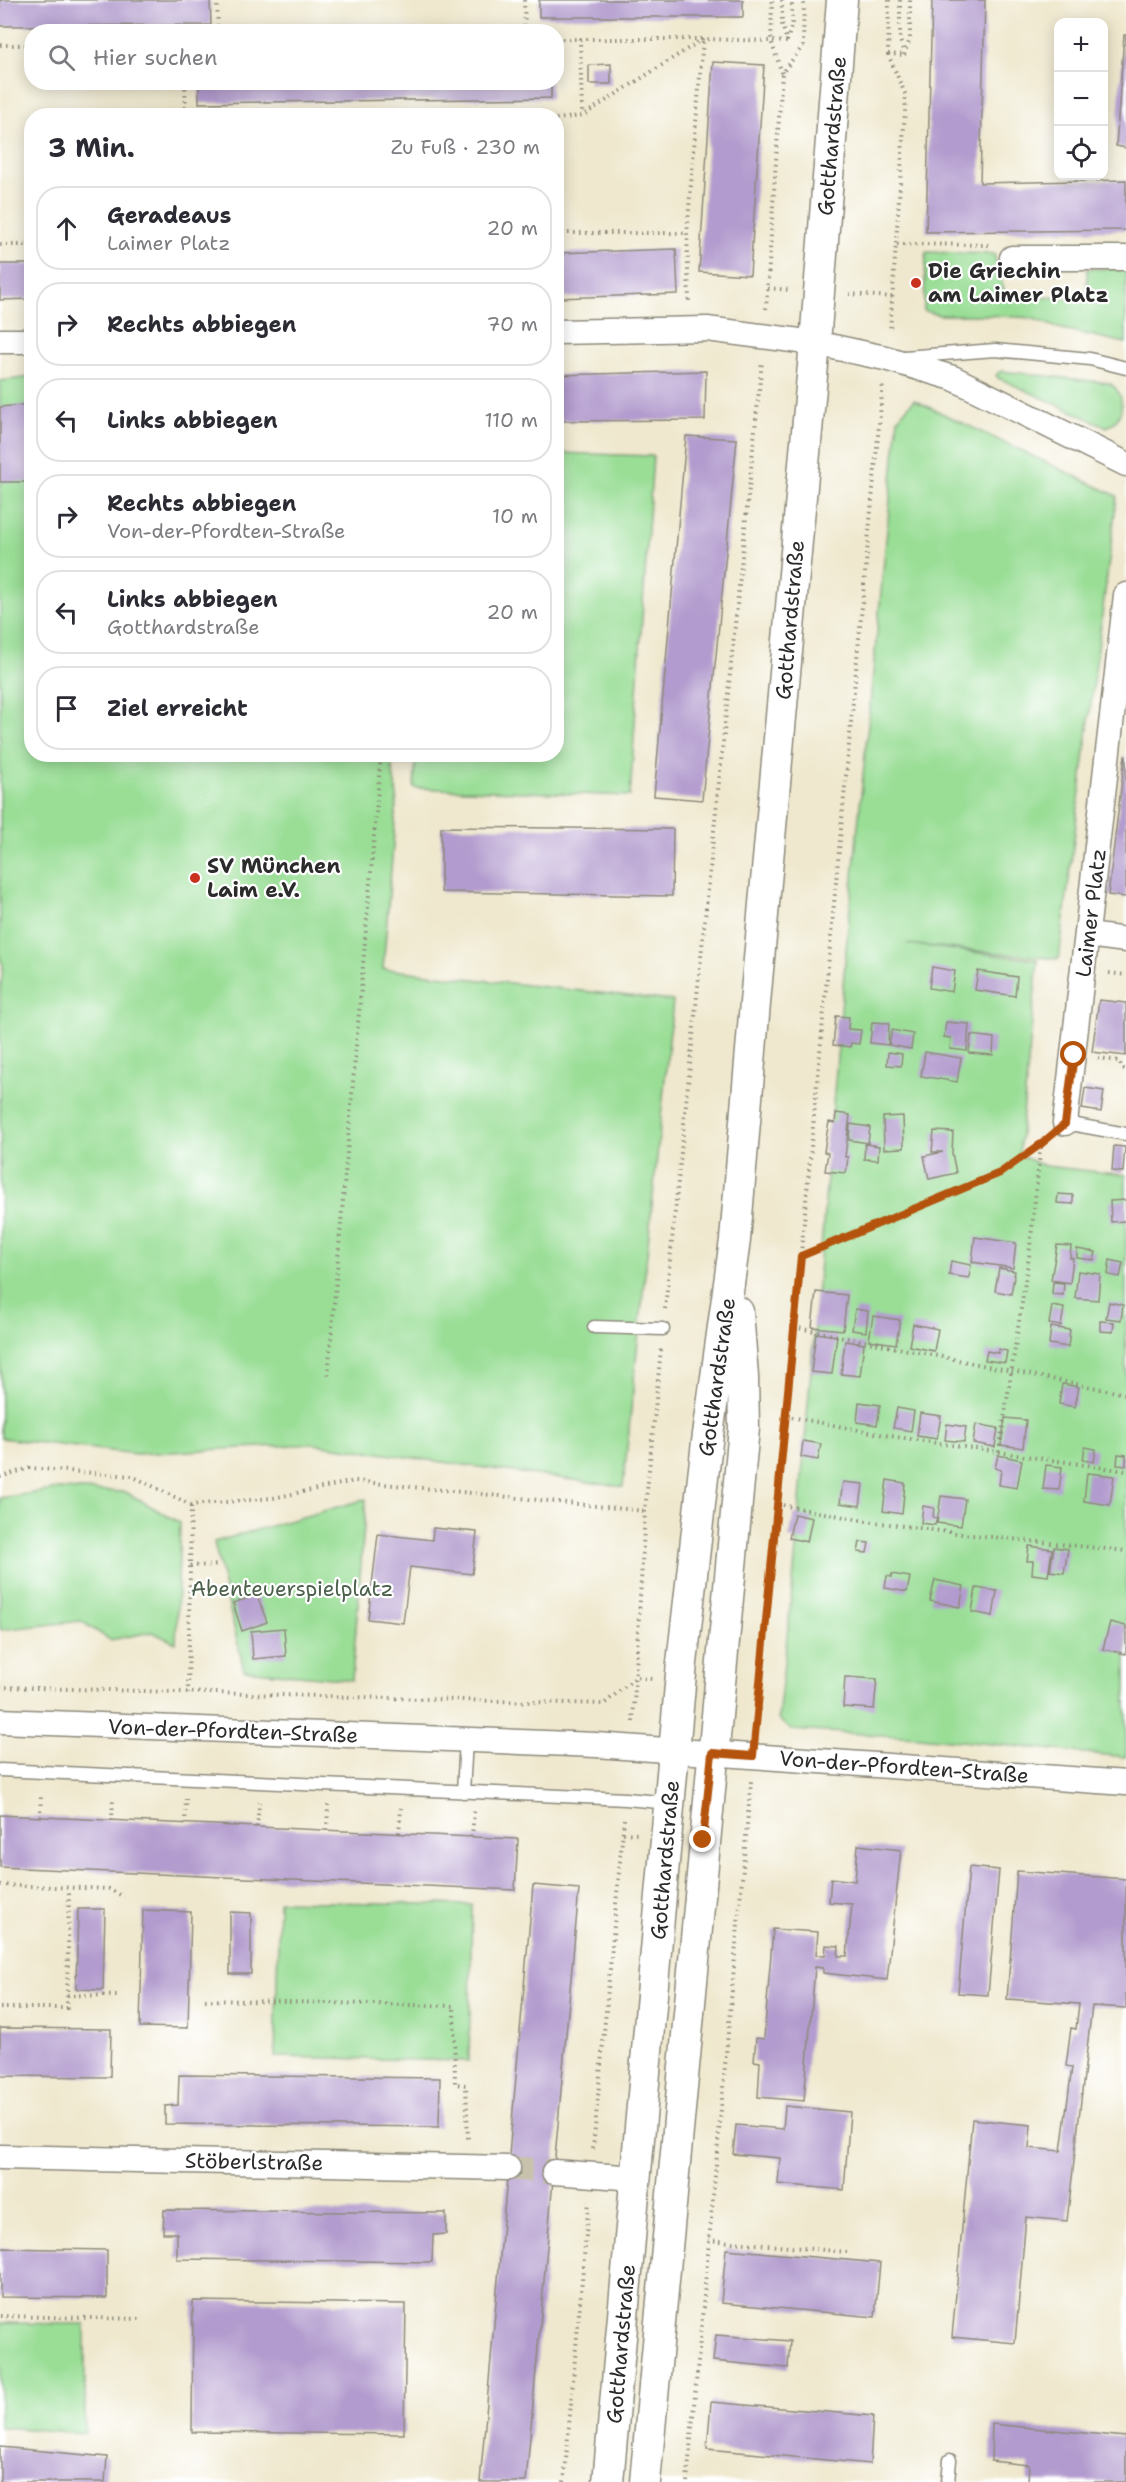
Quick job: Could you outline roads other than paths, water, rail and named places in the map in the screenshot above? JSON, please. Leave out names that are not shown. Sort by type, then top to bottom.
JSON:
[{"type":"street","name":"Gotthardstraße","points":[[608,2482],[682,1662],[707,1442],[735,1240],[754,1003],[815,343],[843,0]]},
{"type":"street","points":[[1012,258],[1126,258]]},
{"type":"street","points":[[564,332],[707,329],[815,343],[885,358],[953,378],[1126,464]]},
{"type":"street","points":[[0,341],[24,341]]},
{"type":"street","name":"Laimer Platz","points":[[1065,1124],[1126,595]]},
{"type":"street","points":[[1088,935],[1126,940]]},
{"type":"street","name":"Gotthardstraße","points":[[645,2482],[744,1428],[735,1240]]},
{"type":"street","name":"Von-der-Pfordten-Straße","points":[[0,1721],[631,1748],[1126,1783]]},
{"type":"street","name":"Stöberlstraße","points":[[0,2157],[508,2168]]},
{"type":"street","points":[[554,2172],[636,2178]]},
{"type":"lane","points":[[885,358],[995,350],[1090,359],[1126,368]]},
{"type":"lane","points":[[1065,1124],[1126,1134]]},
{"type":"lane","points":[[594,1327],[663,1329]]},
{"type":"lane","points":[[463,1792],[466,1740]]},
{"type":"lane","points":[[0,1770],[671,1803]]},
{"type":"lane","points":[[948,2482],[950,2460]]},
{"type":"tunnel","points":[[508,2168],[554,2172]]},
{"type":"place","name":"Die Griechin am Laimer Platz","points":[[916,283]]},
{"type":"place","name":"SV München Laim e.V.","points":[[195,878]]},
{"type":"park label","name":"Abenteuerspielplatz","points":[[292,1589]]}]
